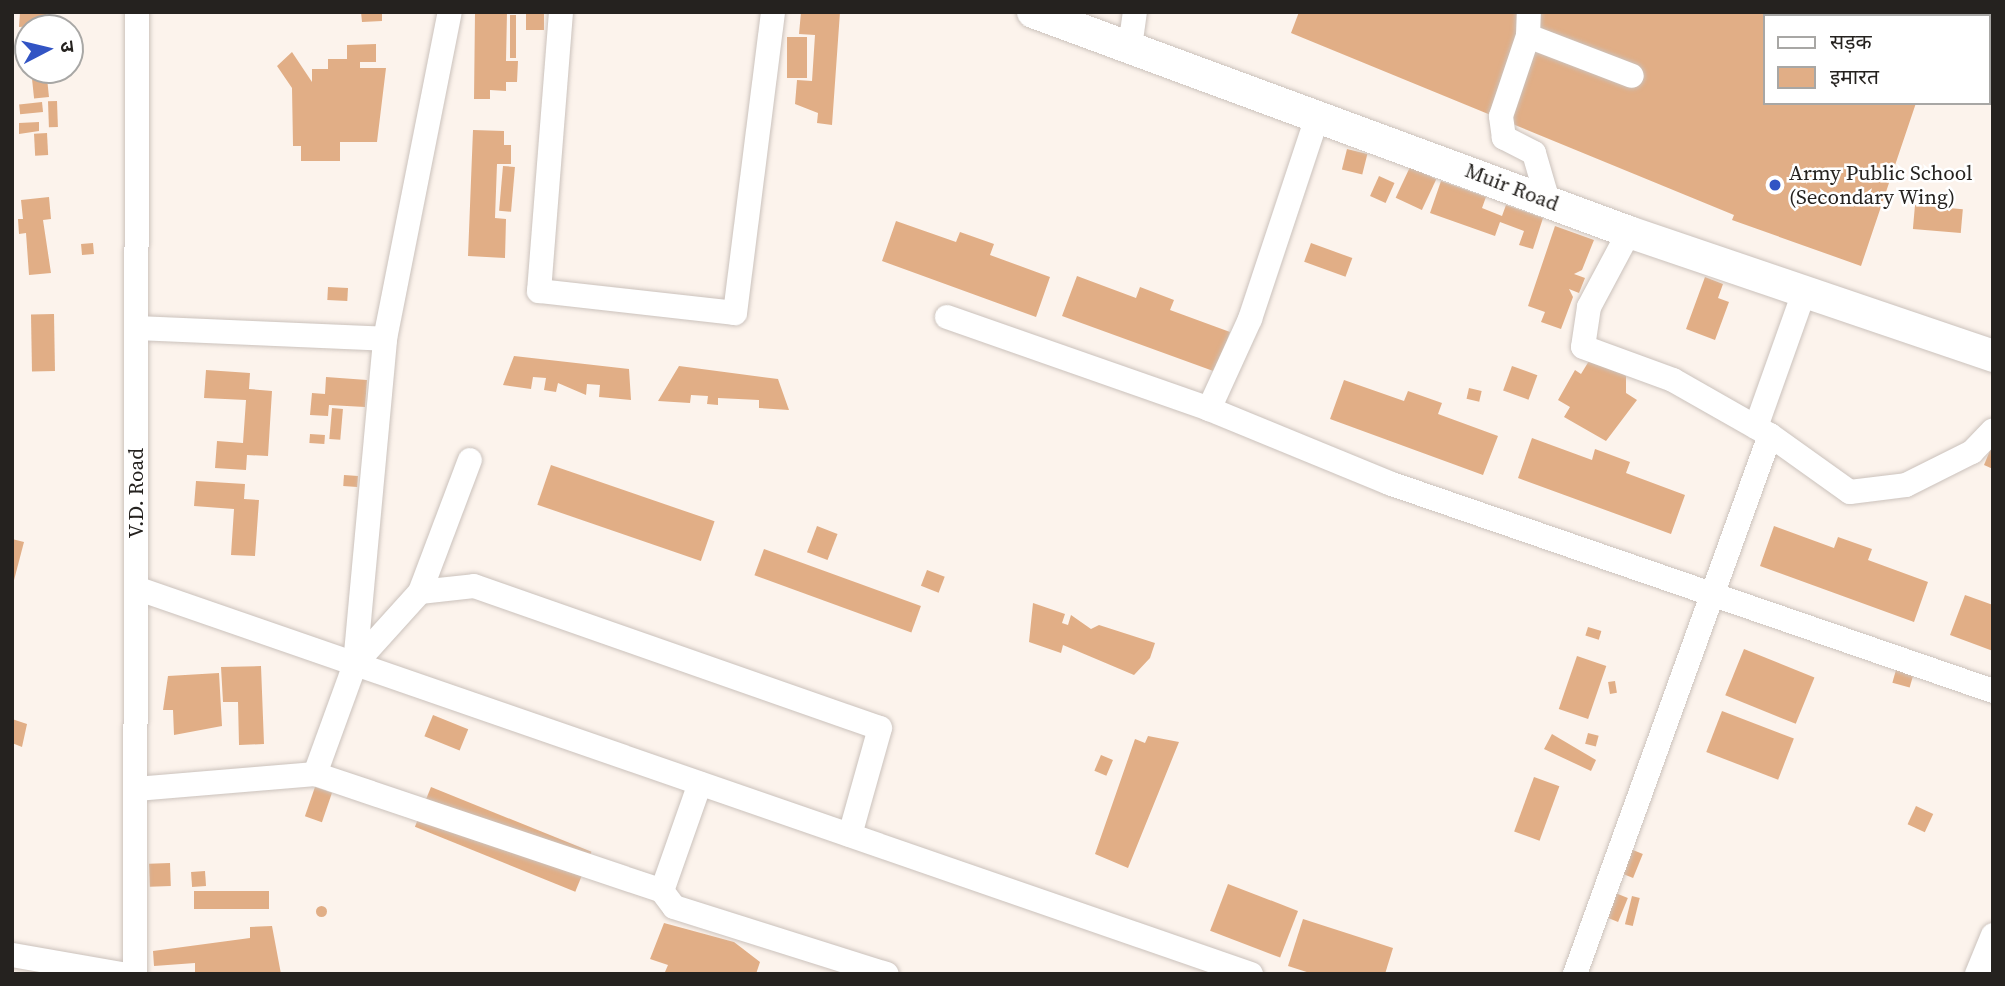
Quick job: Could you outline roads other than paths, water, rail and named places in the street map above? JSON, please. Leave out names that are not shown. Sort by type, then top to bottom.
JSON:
[{"type":"main road","name":"Muir Road","points":[[1033,12],[1318,114],[1629,232],[1993,356]]},
{"type":"street","name":"V.D. Road","points":[[135,974],[138,12]]},
{"type":"street","points":[[315,774],[355,664],[384,339],[450,12]]},
{"type":"street","points":[[561,12],[539,291],[735,313],[773,12]]},
{"type":"street","points":[[1130,47],[1135,12]]},
{"type":"street","points":[[1548,201],[1534,153],[1504,138],[1501,116],[1529,24],[1632,76]]},
{"type":"street","points":[[1209,409],[1250,319],[1318,114]]},
{"type":"street","points":[[1629,232],[1589,307],[1583,347],[1673,380],[1763,431],[1850,492],[1906,485],[1972,452],[1993,430]]},
{"type":"street","points":[[1574,974],[1713,593],[1804,292]]},
{"type":"street","points":[[947,317],[1209,409],[1388,482],[1993,691]]},
{"type":"street","points":[[137,328],[384,339]]},
{"type":"street","points":[[355,664],[420,592],[470,460]]},
{"type":"street","points":[[420,592],[474,586],[880,728],[850,835]]},
{"type":"street","points":[[136,588],[1251,974]]},
{"type":"street","points":[[136,789],[315,774],[662,891],[674,907],[887,974]]},
{"type":"street","points":[[662,891],[700,783]]},
{"type":"street","points":[[1977,974],[1992,936]]},
{"type":"street","points":[[12,955],[121,974]]},
{"type":"place","name":"Army Public School (Secondary Wing)","points":[[1775,185]]}]
